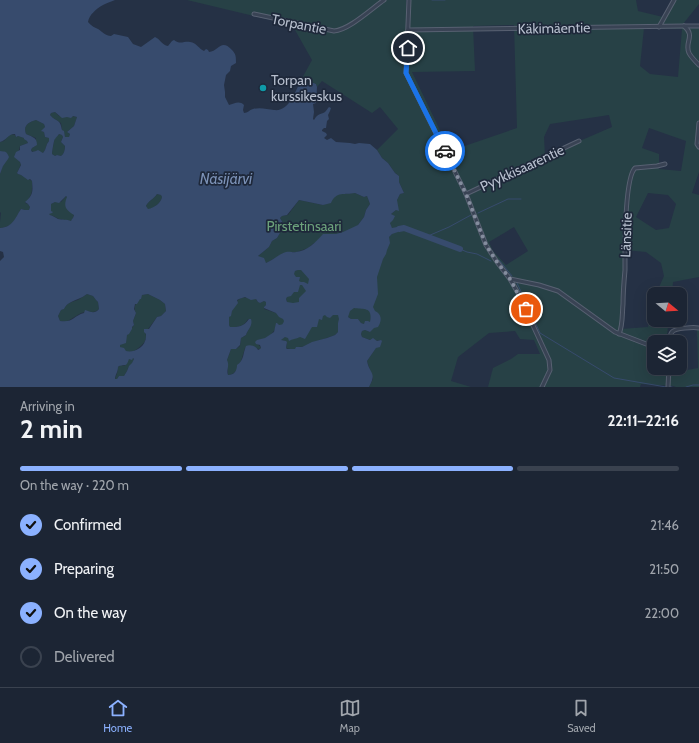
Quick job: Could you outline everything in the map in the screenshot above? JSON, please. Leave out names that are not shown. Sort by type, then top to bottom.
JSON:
[{"type":"street","name":"Torpantie","points":[[254,14],[338,30],[350,25],[384,0]]},
{"type":"street","points":[[410,0],[406,73],[466,194],[486,245],[518,293],[549,360],[550,370],[542,387]]},
{"type":"street","points":[[659,27],[674,0]]},
{"type":"street","points":[[684,26],[688,29],[690,34],[688,46],[689,53],[699,65]]},
{"type":"street","name":"Käkimäentie","points":[[408,30],[699,26]]},
{"type":"street","points":[[699,123],[697,144],[699,147]]},
{"type":"street","name":"Pyykkisaarentie","points":[[466,194],[579,141]]},
{"type":"street","name":"Länsitie","points":[[619,334],[622,324],[628,189],[632,172],[636,168],[665,164]]},
{"type":"street","points":[[510,279],[539,285],[558,291],[611,330],[647,344]]},
{"type":"street","points":[[670,335],[674,330],[692,327],[699,328]]},
{"type":"street","points":[[668,387],[669,375]]},
{"type":"green space","points":[[187,0],[406,0],[406,25],[410,26],[411,0],[636,0],[638,11],[663,17],[672,0],[699,0],[699,4],[683,24],[699,25],[699,172],[692,193],[699,195],[699,277],[673,282],[673,287],[659,287],[664,276],[661,263],[646,252],[625,250],[621,329],[668,327],[667,335],[647,335],[647,375],[687,375],[687,370],[698,368],[697,331],[699,327],[699,387],[641,384],[640,387],[488,387],[493,368],[518,354],[540,354],[534,340],[520,339],[515,331],[489,333],[458,357],[451,381],[471,387],[369,387],[373,379],[367,361],[381,340],[378,341],[362,337],[362,331],[365,330],[370,332],[371,317],[370,322],[364,324],[358,319],[351,319],[348,317],[338,323],[338,332],[335,335],[295,349],[286,348],[286,341],[280,340],[285,337],[275,329],[258,344],[261,349],[245,348],[237,369],[232,374],[228,375],[227,360],[231,349],[236,349],[240,346],[241,338],[246,335],[251,323],[250,319],[248,319],[240,326],[230,327],[229,317],[237,301],[245,298],[256,299],[260,303],[264,301],[266,302],[266,305],[264,309],[276,313],[287,302],[286,299],[289,289],[287,287],[287,279],[295,271],[389,237],[392,234],[390,223],[394,216],[391,214],[396,210],[397,200],[400,194],[404,193],[399,182],[399,176],[382,158],[377,150],[398,129],[380,107],[372,113],[322,81],[317,87],[316,84],[311,82],[309,84],[303,81],[300,82],[312,60],[295,30],[296,26]],"holes":[[[514,25],[517,128],[450,151],[412,72],[475,71],[473,26]],[[644,28],[682,29],[678,77],[650,74],[640,66]],[[609,115],[612,127],[545,156],[544,137],[550,124]],[[649,128],[686,141],[681,171],[659,169],[659,154],[642,148]],[[648,193],[668,195],[676,204],[669,228],[656,230],[636,217]],[[514,227],[528,251],[506,265],[493,251],[489,242]]]},
{"type":"green space","points":[[55,112],[59,116],[77,117],[74,126],[67,132],[70,134],[69,137],[65,137],[61,123],[50,115],[51,113]]},
{"type":"green space","points":[[36,120],[44,124],[45,127],[42,132],[44,132],[45,137],[49,138],[43,153],[37,151],[33,152],[31,150],[35,146],[36,138],[26,134],[25,131],[27,125]]},
{"type":"green space","points":[[10,134],[15,135],[16,137],[18,136],[25,138],[28,143],[20,146],[16,158],[21,164],[17,173],[32,181],[32,190],[31,195],[25,203],[30,207],[29,210],[21,209],[11,224],[0,228],[0,174],[3,165],[0,142],[4,141]]},
{"type":"green space","points":[[59,134],[63,137],[61,142],[65,146],[65,149],[61,156],[55,156],[52,154],[53,146],[55,138]]},
{"type":"green space","name":"Pirstetinsaari","points":[[355,193],[364,197],[367,196],[370,204],[364,217],[358,225],[354,237],[314,243],[308,248],[297,252],[288,252],[266,263],[258,256],[269,247],[272,241],[277,238],[280,233],[283,223],[280,218],[288,215],[299,200],[323,205],[338,194]]},
{"type":"green space","points":[[157,194],[161,195],[162,197],[159,203],[155,207],[148,210],[146,206],[147,204]]},
{"type":"green space","points":[[66,196],[68,210],[74,214],[71,221],[59,219],[49,215],[49,213],[52,213],[51,204],[61,202]]},
{"type":"green space","points":[[87,294],[93,296],[98,302],[99,309],[97,311],[81,313],[66,322],[60,321],[58,316],[66,305]]},
{"type":"green space","points":[[148,294],[165,304],[166,311],[161,316],[157,317],[148,329],[144,330],[146,338],[142,345],[134,351],[125,351],[120,347],[120,345],[134,325],[133,321],[136,313],[136,304],[142,295]]},
{"type":"green space","points":[[133,358],[132,364],[124,376],[119,376],[115,379],[118,367],[121,365],[124,366],[129,359]]},
{"type":"water","name":"Näsijärvi","points":[[0,0],[115,0],[98,8],[91,15],[88,22],[106,35],[111,36],[114,34],[128,37],[133,44],[141,47],[155,37],[168,46],[174,40],[180,43],[190,42],[202,50],[204,51],[206,49],[209,52],[225,45],[234,53],[236,63],[231,66],[230,71],[226,75],[224,85],[225,97],[229,105],[238,103],[244,105],[244,113],[258,108],[279,110],[284,108],[294,96],[300,82],[303,81],[309,84],[311,82],[316,84],[316,103],[313,104],[313,119],[314,120],[318,115],[325,112],[329,107],[331,108],[328,115],[329,119],[327,121],[326,128],[322,130],[327,135],[324,138],[327,140],[331,138],[336,142],[370,144],[399,176],[399,182],[404,193],[400,194],[397,200],[399,211],[396,210],[391,214],[395,216],[390,223],[392,228],[397,227],[399,229],[398,232],[389,237],[390,243],[377,277],[378,294],[373,307],[381,318],[380,322],[378,327],[374,328],[370,332],[365,330],[362,331],[361,334],[362,337],[370,340],[373,338],[377,341],[382,341],[380,347],[376,348],[367,361],[373,376],[369,387],[0,387],[0,261],[4,257],[3,252],[0,251],[0,228],[11,224],[21,209],[29,210],[30,207],[25,202],[32,193],[32,181],[17,173],[21,165],[20,162],[14,157],[16,152],[20,150],[20,146],[28,143],[27,141],[24,138],[18,136],[16,137],[15,134],[13,134],[0,142]],"holes":[[[55,112],[62,118],[71,118],[73,116],[77,117],[74,126],[67,132],[70,134],[69,137],[65,137],[64,131],[62,130],[59,122],[50,115],[51,113]],[[36,120],[44,124],[45,127],[41,131],[44,132],[45,137],[49,138],[49,141],[43,153],[38,150],[32,152],[31,150],[37,145],[37,142],[34,138],[26,134],[25,129],[29,123]],[[59,134],[63,137],[61,142],[65,146],[64,152],[61,156],[55,156],[52,154],[55,138]],[[355,193],[364,197],[367,196],[370,204],[364,217],[358,225],[336,234],[323,234],[308,248],[295,252],[286,252],[266,263],[264,258],[258,256],[269,247],[272,241],[277,238],[283,223],[280,218],[287,215],[299,200],[323,205],[331,203],[335,197]],[[157,194],[161,195],[162,197],[157,205],[148,209],[146,206]],[[66,196],[65,206],[74,215],[71,221],[58,219],[50,215],[49,214],[53,212],[51,211],[51,204],[55,202],[59,203]],[[301,270],[309,279],[308,284],[299,281],[300,277],[296,277],[294,274],[295,271]],[[300,285],[302,285],[306,291],[299,298],[299,302],[287,302],[287,297],[291,296],[294,292],[298,292]],[[87,294],[93,296],[98,302],[99,309],[94,312],[85,310],[84,313],[68,321],[60,321],[58,316],[61,310],[64,309],[66,305]],[[148,294],[165,304],[166,311],[161,316],[157,317],[149,329],[144,329],[146,334],[144,344],[135,351],[126,351],[124,348],[120,347],[120,345],[126,343],[127,335],[134,325],[133,321],[136,313],[134,309],[135,304],[137,304],[142,295]],[[245,297],[251,300],[256,299],[260,303],[264,301],[266,302],[264,308],[276,313],[284,321],[281,325],[276,323],[274,332],[255,342],[256,344],[260,345],[260,349],[258,350],[256,347],[251,345],[246,346],[242,359],[237,365],[236,371],[228,375],[227,360],[231,349],[236,349],[240,345],[241,338],[246,335],[251,324],[251,319],[249,319],[241,326],[230,327],[229,317],[238,303],[237,300]],[[354,308],[369,311],[371,317],[370,322],[365,321],[364,324],[358,319],[351,319],[348,317],[350,311]],[[325,315],[330,318],[333,315],[338,315],[338,332],[335,335],[312,342],[302,347],[296,347],[295,349],[286,348],[287,342],[281,340],[285,337],[288,338],[289,341],[300,337],[305,339],[312,327],[317,327],[319,319],[322,320],[323,316]],[[129,359],[134,359],[124,376],[119,376],[115,379],[118,367],[127,364]]]},
{"type":"water","points":[[0,151],[6,152],[9,157],[0,174]]},
{"type":"waterway","points":[[432,0],[445,0]]},
{"type":"waterway","points":[[478,213],[508,199],[521,199]]},
{"type":"waterway","points":[[428,236],[471,215]]},
{"type":"waterway","points":[[399,229],[404,228],[460,249]]},
{"type":"waterway","points":[[460,249],[477,254],[491,261]]},
{"type":"waterway","points":[[499,260],[512,276]]},
{"type":"waterway","points":[[517,283],[540,333],[614,378],[666,387]]},
{"type":"waterway","points":[[686,387],[699,385]]},
{"type":"way so far","points":[[445,151],[466,194],[486,245],[493,257],[510,279],[526,309]]},
{"type":"place","name":"Torpan kurssikeskus","points":[[263,88]]},
{"type":"route","points":[[408,48],[406,73],[445,151]]}]
